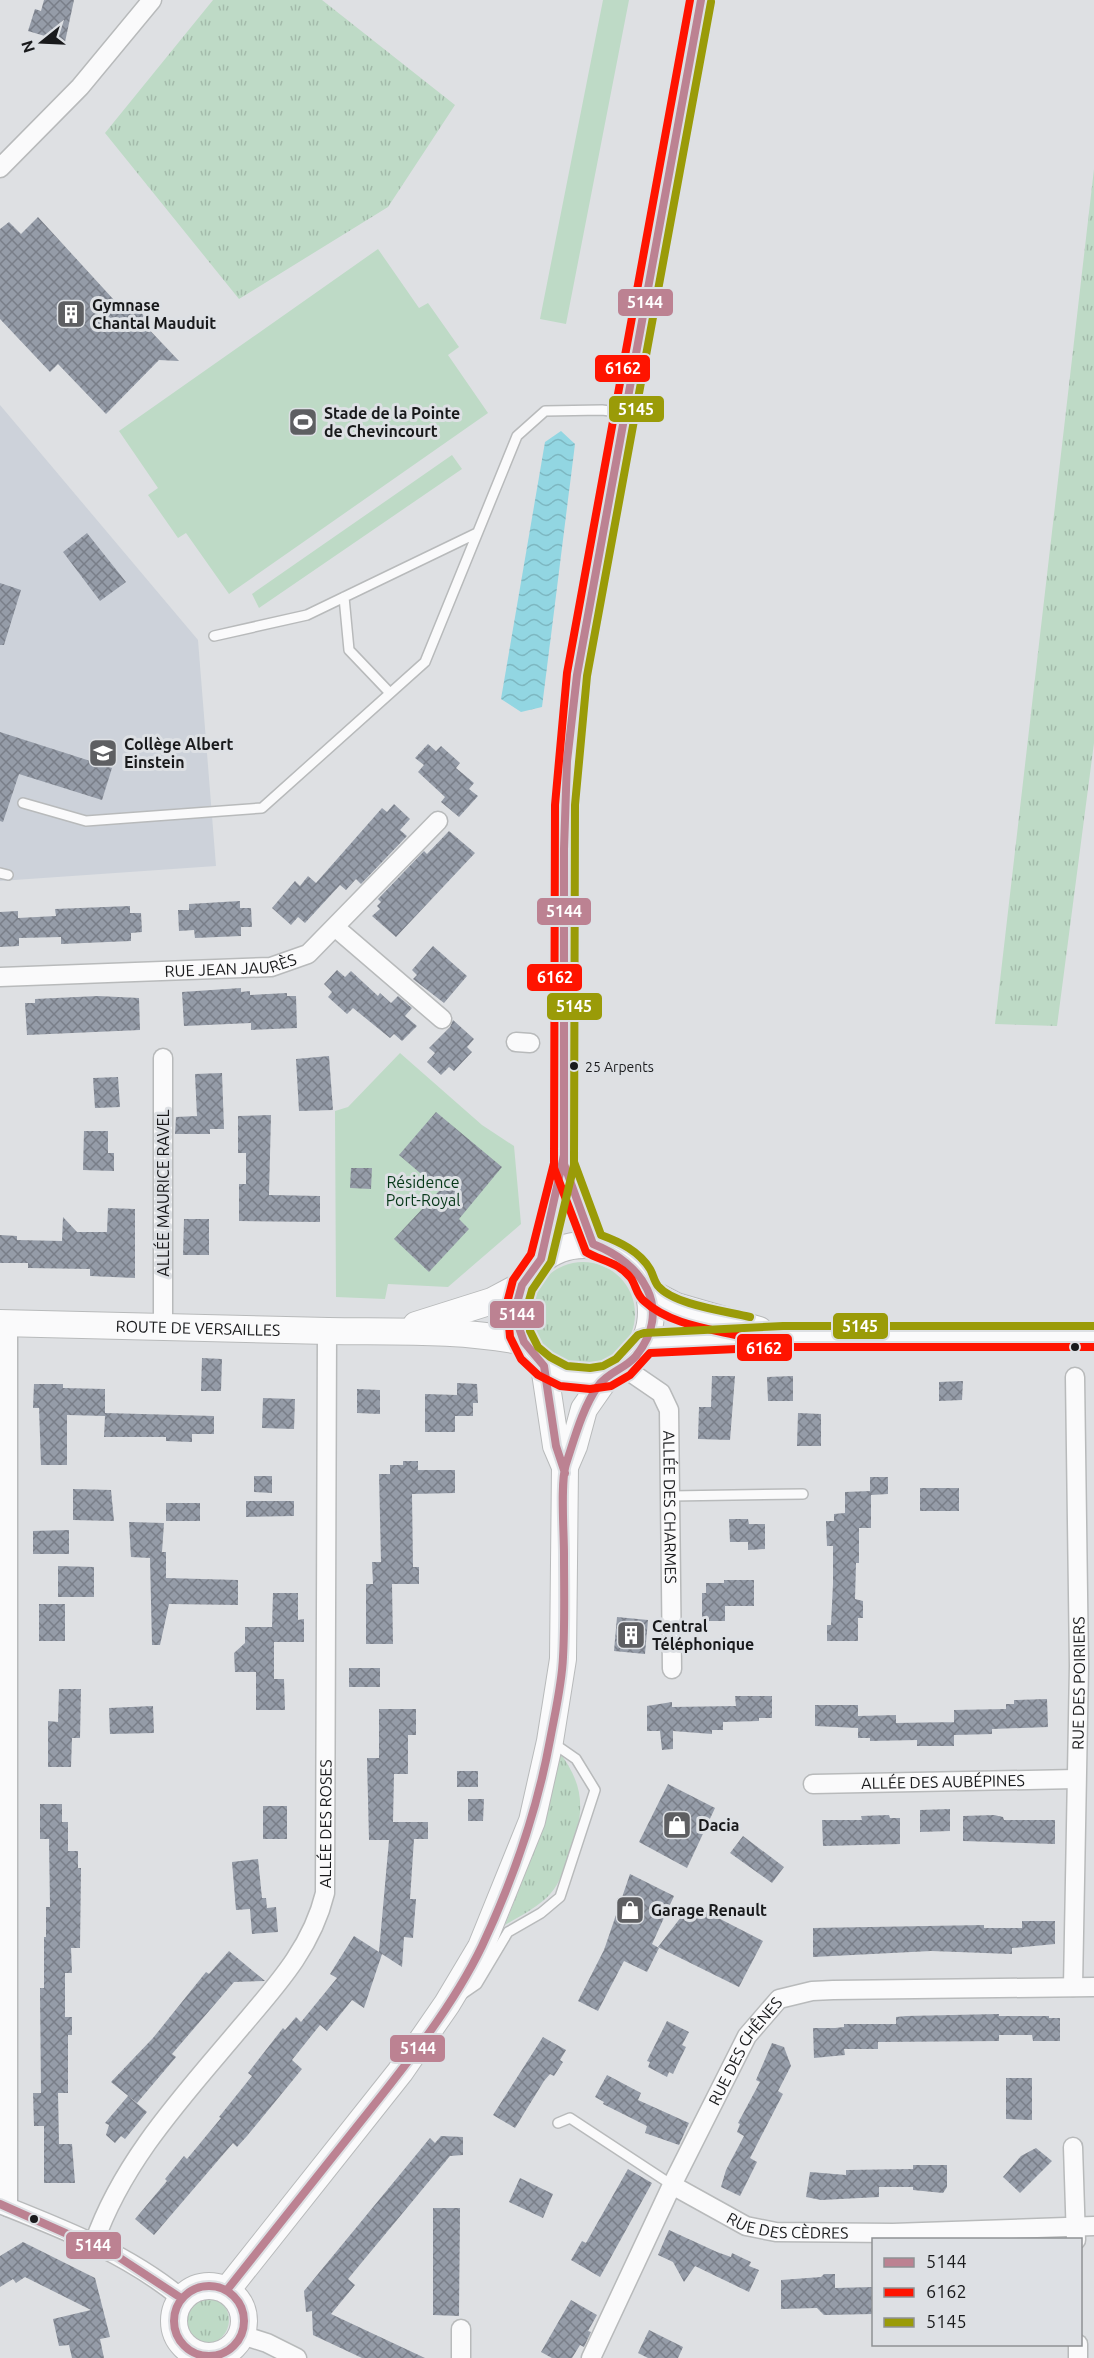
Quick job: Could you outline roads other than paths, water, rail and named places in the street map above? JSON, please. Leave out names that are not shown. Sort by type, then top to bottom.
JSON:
[{"type":"main road","points":[[227,2290],[400,2072],[447,2004],[481,1947],[532,1821],[550,1741],[563,1659],[565,1467],[574,1446],[584,1409],[615,1371],[645,1343],[652,1319],[649,1292],[641,1275],[628,1259],[609,1248],[593,1244],[554,1250],[541,1259],[522,1285],[517,1302],[517,1322],[524,1342],[544,1366],[564,1377],[590,1379],[615,1371]]},
{"type":"main road","name":"ROUTE DE VERSAILLES","points":[[396,1331],[492,1301],[522,1285]]},
{"type":"main road","points":[[649,1292],[676,1306],[783,1336]]},
{"type":"main road","name":"ROUTE DE VERSAILLES","points":[[4,1324],[163,1329],[396,1331],[496,1337],[524,1342]]},
{"type":"main road","points":[[645,1343],[783,1336],[1094,1337]]},
{"type":"main road","points":[[544,1366],[556,1446],[565,1467]]},
{"type":"main road","points":[[208,2285],[227,2290],[241,2305],[244,2315],[242,2335],[228,2352],[218,2356],[181,2354],[173,2319],[182,2298],[189,2291],[208,2285]]},
{"type":"street","points":[[0,168],[80,87],[152,0]]},
{"type":"street","points":[[541,1259],[564,1164],[564,849],[567,761],[577,675],[701,0]]},
{"type":"street","name":"RUE JEAN JAURÈS","points":[[0,977],[271,967],[308,954],[336,928],[438,821]]},
{"type":"street","points":[[336,928],[442,1020]]},
{"type":"street","name":"ALLÉE MAURICE RAVEL","points":[[163,1058],[163,1329]]},
{"type":"street","points":[[564,1164],[593,1244]]},
{"type":"street","points":[[4,1324],[2,2210],[94,2243],[153,2275],[182,2298]]},
{"type":"street","name":"ALLÉE DES ROSES","points":[[94,2243],[101,2223],[125,2177],[151,2139],[296,1962],[314,1926],[326,1893],[327,1331]]},
{"type":"street","name":"ALLÉE DES CHARMES","points":[[615,1371],[661,1393],[669,1410],[672,1669]]},
{"type":"street","name":"RUE DES POIRIERS","points":[[1073,1987],[1076,1779],[1086,1675],[1075,1377]]},
{"type":"street","name":"ALLÉE DES AUBÉPINES","points":[[813,1784],[1076,1779]]},
{"type":"street","name":"RUE DES CHÊNES","points":[[591,2358],[672,2185],[747,2036],[779,1999],[812,1991],[833,1990],[1094,1987]]},
{"type":"street","points":[[1073,2147],[1076,2233]]},
{"type":"street","name":"RUE DES CÈDRES","points":[[672,2185],[746,2226],[776,2232],[1076,2233],[1094,2226]]},
{"type":"street","points":[[461,2329],[461,2358]]},
{"type":"street","points":[[242,2335],[267,2343],[297,2358]]},
{"type":"lane","points":[[23,803],[87,821],[262,808],[425,662],[517,436],[545,411],[602,410],[625,413]]},
{"type":"lane","points":[[214,636],[307,615],[477,533]]},
{"type":"lane","points":[[344,597],[349,650],[390,693]]},
{"type":"lane","points":[[670,1496],[803,1494]]},
{"type":"lane","points":[[447,2004],[477,1984],[508,1932],[541,1913],[560,1897],[595,1790],[576,1759],[550,1741]]},
{"type":"lane","points":[[558,2123],[570,2118],[672,2185]]},
{"type":"water","points":[[561,431],[575,444],[542,707],[521,712],[501,699],[545,442]]},
{"type":"place","name":"Gymnase Chantal Mauduit","points":[[71,314]]},
{"type":"place","name":"Stade de la Pointe de Chevincourt","points":[[303,422]]},
{"type":"place","name":"Collège Albert Einstein","points":[[103,753]]},
{"type":"place","name":"25 Arpents","points":[[574,1066]]},
{"type":"place","name":"Central Téléphonique","points":[[631,1635]]},
{"type":"place","name":"Dacia","points":[[677,1825]]},
{"type":"place","name":"Garage Renault","points":[[630,1910]]},
{"type":"park label","name":"Résidence Port-Royal","points":[[423,1191]]}]
